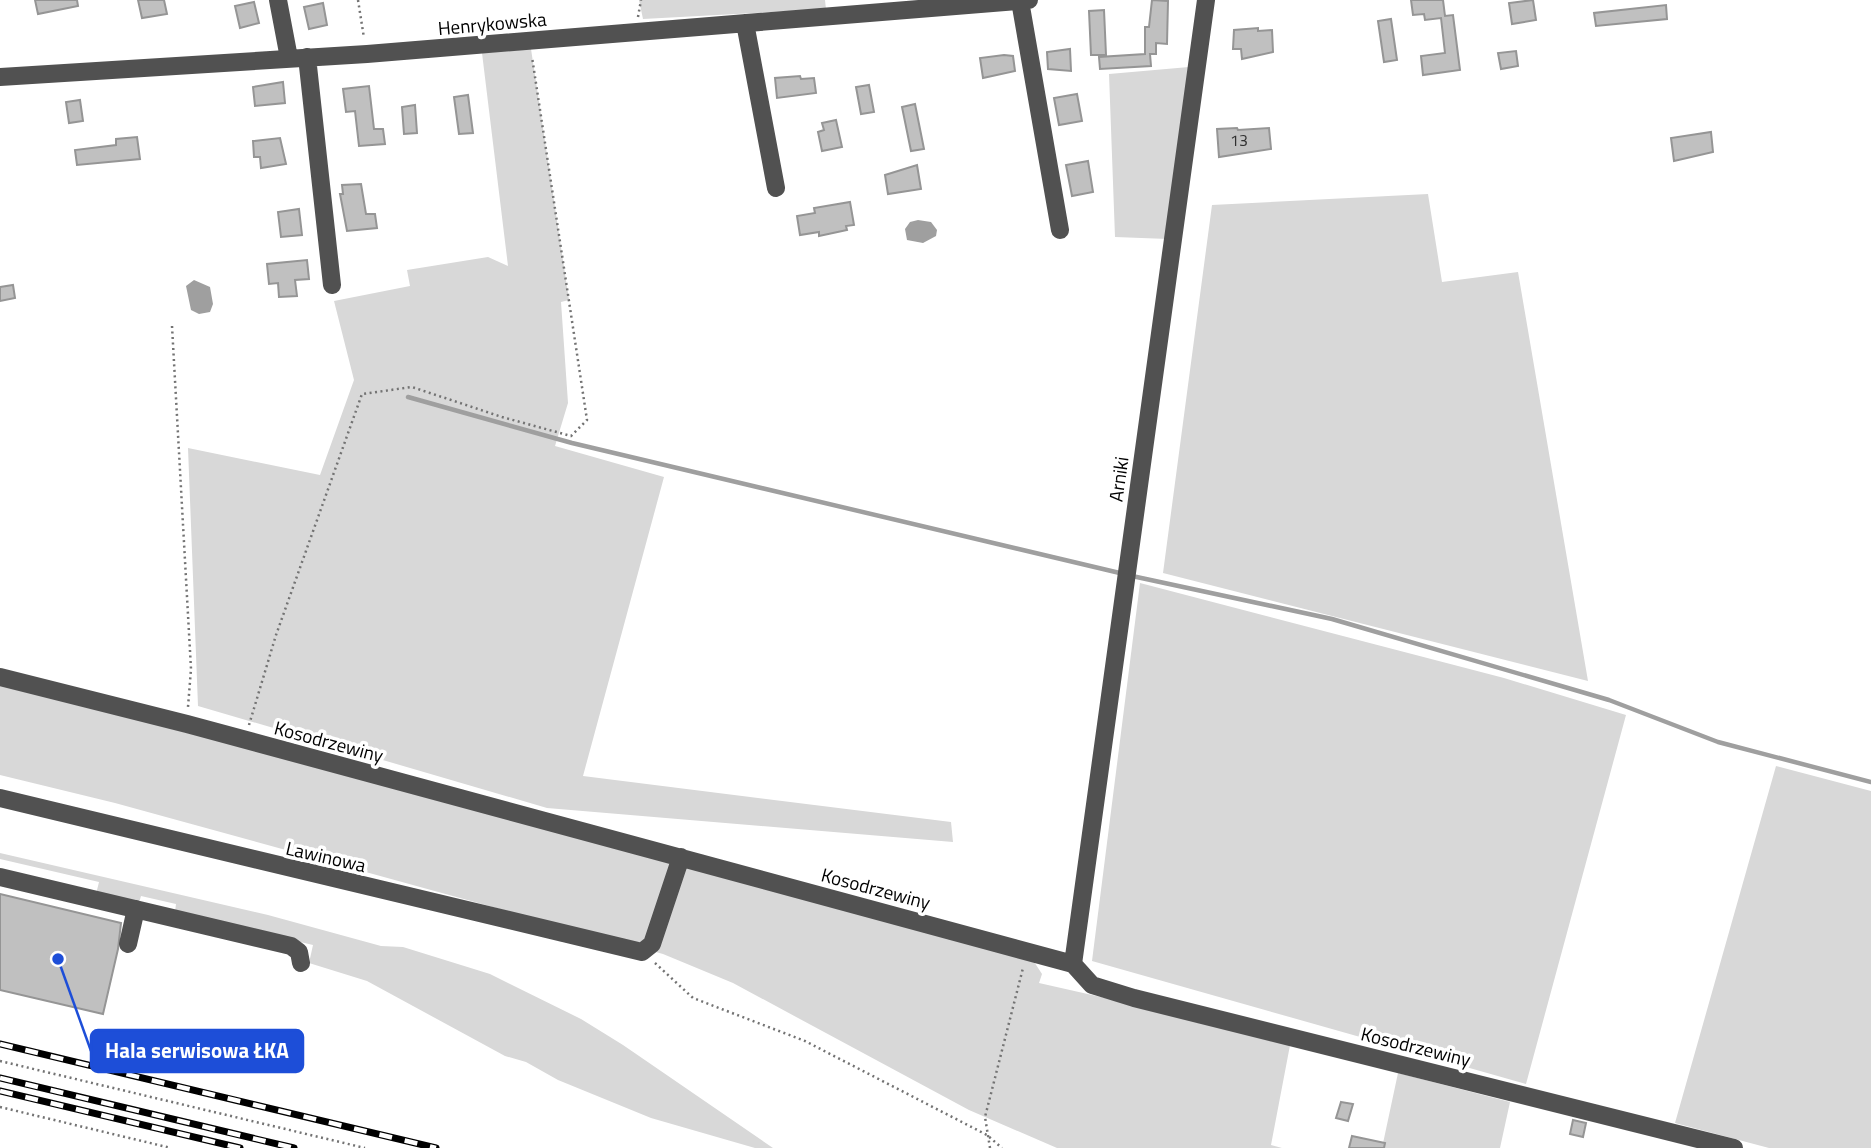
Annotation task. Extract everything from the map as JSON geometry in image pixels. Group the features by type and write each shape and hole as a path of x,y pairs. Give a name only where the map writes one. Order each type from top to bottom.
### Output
{"street":[{"path":"278,0 298,58 332,285"},
{"name":"Henrykowska","path":"0,77 367,54 1029,0"},
{"name":"Arniki","path":"1073,964 1206,0"},
{"path":"1020,1 1060,230"},
{"path":"745,23 776,188"},
{"name":"Kosodrzewiny","path":"0,677 187,724 1073,964 1092,985 1134,998 1734,1148"},
{"name":"Lawinowa","path":"0,798 642,952"},
{"path":"642,952 652,944 681,858"},
{"path":"0,877 291,946 299,952 301,963"},
{"path":"128,944 136,909"}],"path":[{"path":"358,0 367,54"},
{"path":"244,740 276,635 362,394 412,387 502,417 572,436 587,420 530,40"},
{"path":"172,326 191,668 187,724"},
{"path":"990,1148 985,1117 1027,951"},
{"path":"642,952 693,998 805,1041 988,1135 1002,1148"},
{"path":"0,1060 365,1148"},
{"path":"0,1107 171,1148"}],"shaded area":[{"path":"639,0 825,0 826,9 643,19"},
{"path":"531,49 569,300 561,302 568,403 555,446 664,477 583,776 951,822 953,842 547,808 198,706 188,448 320,475 354,380 334,301 410,286 407,270 488,257 508,266 482,53"},
{"path":"1189,67 1168,239 1115,237 1109,74"},
{"path":"1428,194 1442,282 1518,272 1588,681 1163,573 1212,205"},
{"path":"910,222 931,222 937,230 936,236 923,243 907,240 905,229"},
{"path":"194,280 210,287 213,304 210,312 199,314 191,310 186,286"},
{"path":"1140,583 1504,678 1626,715 1526,1084 1092,961"},
{"path":"0,677 1027,951 1042,974 1039,983 1291,1040 1271,1145 1282,1148 1057,1148 969,1110 733,983 663,954 115,803 0,775"},
{"path":"1776,766 1871,791 1871,1148 1769,1148 1675,1123"},
{"path":"0,853 268,915 381,946 403,947 490,974 581,1019 773,1148 755,1148 651,1118 558,1080 526,1062 505,1056 367,981 309,963 313,945 175,912 176,904 141,896 139,903 96,894 99,882 0,859"},
{"path":"1398,1073 1510,1102 1500,1148 1382,1148"}],"building":[{"path":"35,0 77,0 78,6 38,14"},
{"path":"138,0 164,0 167,14 142,18"},
{"path":"1152,0 1168,1 1167,44 1156,43 1156,54 1150,54 1151,66 1100,69 1099,57 1145,54 1145,27 1149,27"},
{"path":"1411,0 1443,0 1445,16 1453,15 1460,70 1423,75 1421,56 1445,53 1441,18 1425,20 1424,14 1413,15"},
{"path":"1533,0 1536,20 1512,24 1509,3"},
{"path":"254,2 259,23 240,28 235,6"},
{"path":"323,3 327,25 309,29 304,7"},
{"path":"1666,5 1667,19 1596,26 1594,13"},
{"path":"1104,10 1106,55 1091,55 1089,11"},
{"path":"1391,19 1397,60 1384,62 1378,21"},
{"path":"1258,28 1258,31 1272,30 1273,52 1242,59 1241,49 1233,49 1234,30"},
{"path":"1070,49 1071,71 1048,69 1047,52"},
{"path":"1516,51 1518,66 1501,69 1498,53"},
{"path":"1013,56 1015,71 983,78 980,58"},
{"path":"800,76 801,79 814,78 816,93 777,98 775,78"},
{"path":"283,82 285,103 255,106 253,87"},
{"path":"869,85 874,112 861,114 856,87"},
{"path":"369,86 374,129 383,129 385,144 359,146 355,111 346,112 343,89"},
{"path":"1077,94 1082,121 1059,125 1054,98"},
{"path":"468,95 473,133 459,134 454,97"},
{"path":"80,100 83,121 69,123 66,102"},
{"path":"915,104 924,149 911,151 902,107"},
{"path":"415,105 417,133 404,134 402,107"},
{"path":"836,120 842,147 822,151 818,132 824,130 822,123"},
{"path":"1269,128 1271,149 1219,157 1217,129"},
{"path":"1711,132 1713,152 1674,161 1671,138"},
{"path":"137,137 140,159 77,165 75,150 116,145 116,139"},
{"path":"280,138 286,164 261,168 260,157 254,157 253,141"},
{"path":"1088,161 1093,192 1072,196 1066,165"},
{"path":"917,165 921,189 888,194 885,175"},
{"path":"361,184 366,214 375,214 377,228 347,231 340,194 343,194 342,185"},
{"path":"850,202 854,225 846,226 847,230 819,236 819,232 800,235 797,216 815,213 814,208"},
{"path":"299,209 302,235 281,237 278,212"},
{"path":"307,260 309,279 295,280 297,296 279,297 278,283 269,284 267,264"},
{"path":"13,285 15,298 0,301 0,287"},
{"path":"0,894 121,923 118,949 103,1014 0,990"},
{"path":"1341,1102 1353,1104 1348,1121 1336,1118"},
{"path":"1573,1120 1586,1123 1583,1137 1570,1134"},
{"path":"1352,1136 1385,1143 1384,1148 1349,1148"}],"waterway":[{"path":"408,397 572,443 1124,574"},
{"path":"1132,576 1332,619 1609,700 1718,742 1871,782"}],"railway":[{"path":"0,1044 436,1148"},
{"path":"0,1078 294,1148"},
{"path":"0,1091 240,1148"}],"place":[{"name":"Hala serwisowa ŁKA","path":"58,959"}]}
